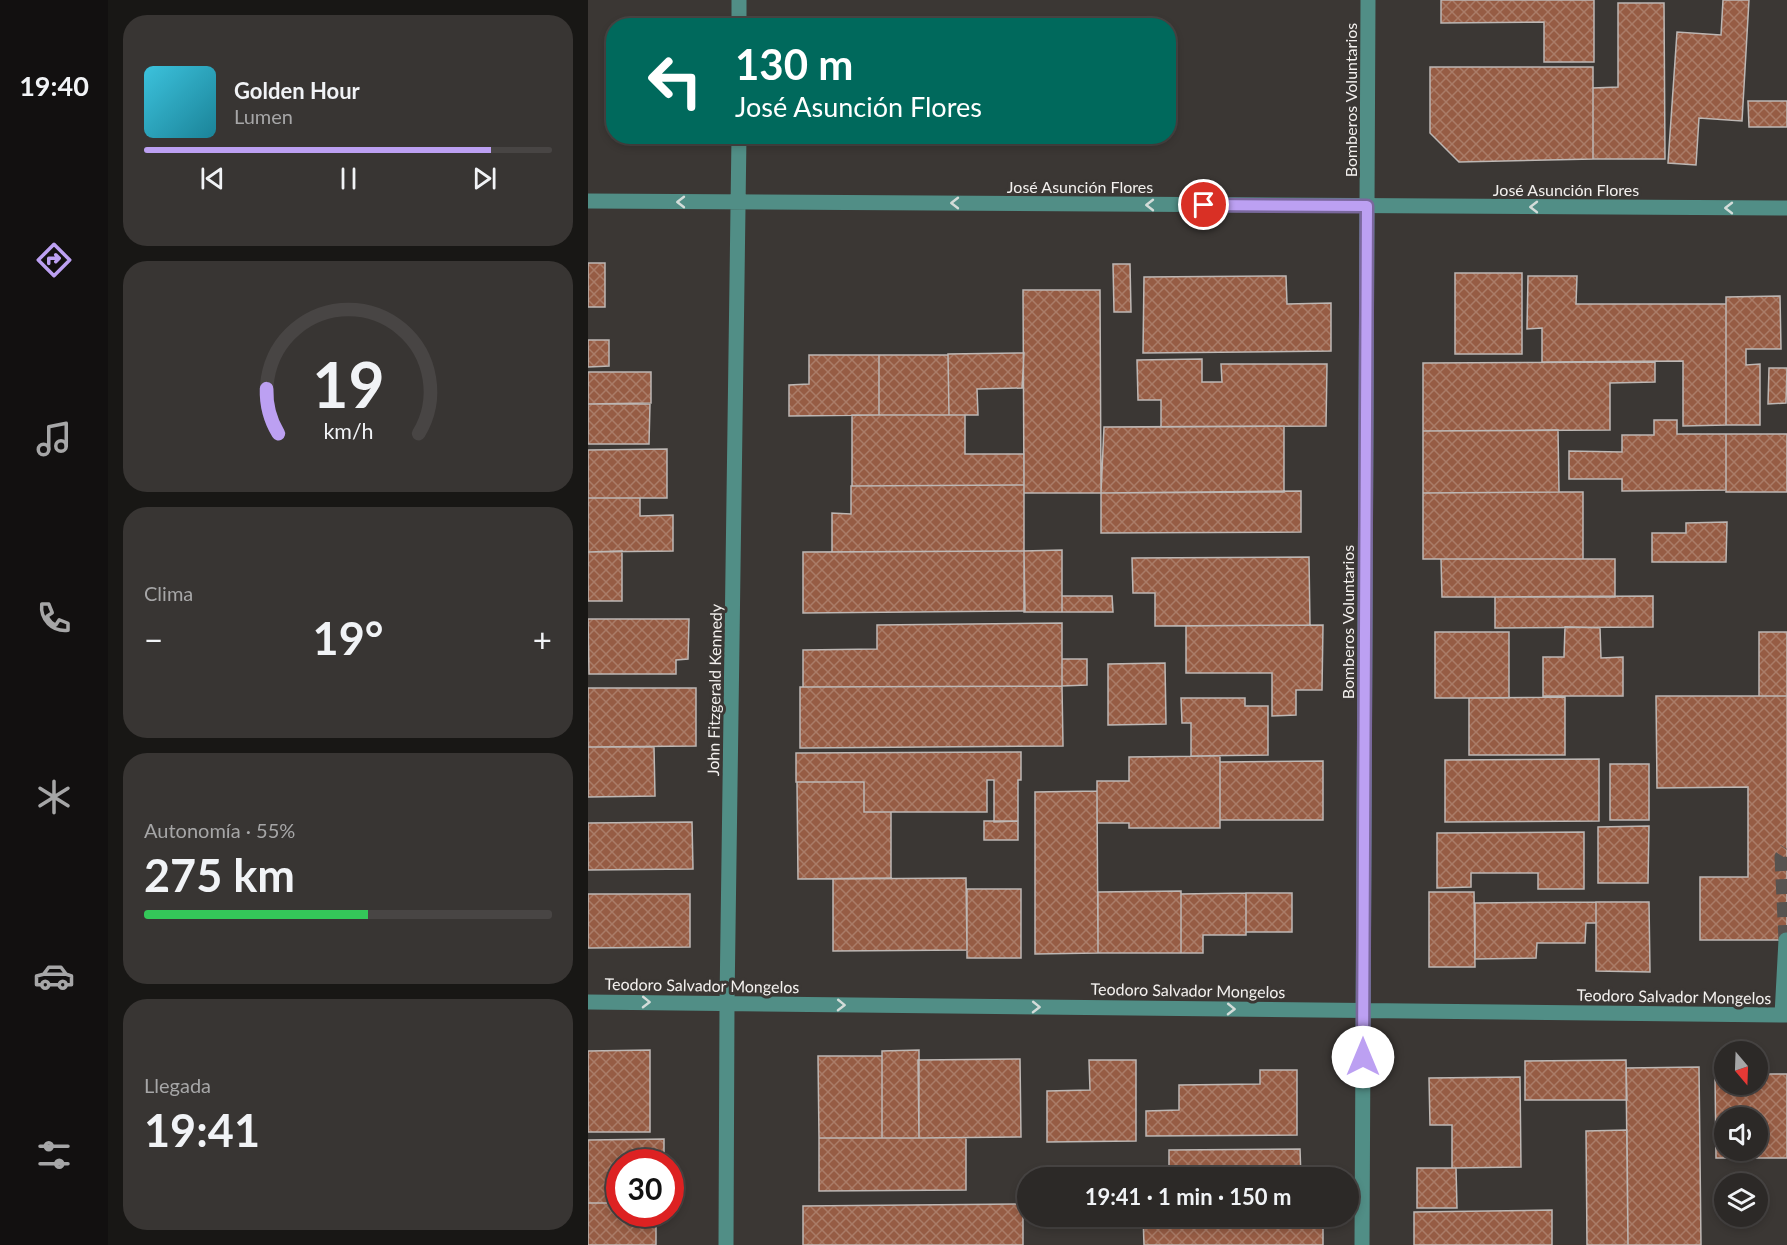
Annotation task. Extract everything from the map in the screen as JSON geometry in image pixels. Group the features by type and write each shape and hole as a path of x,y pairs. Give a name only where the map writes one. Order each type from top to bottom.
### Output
{"street":[{"path":"739,0 739,18"},
{"name":"Bomberos Voluntarios","path":"1362,1245 1368,0"},
{"name":"John Fitzgerald Kennedy","path":"726,1245 727,1003 739,144"},
{"name":"José Asunción Flores","path":"588,201 1787,208"},
{"path":"1784,1015 1786,940"},
{"name":"Teodoro Salvador Mongelos","path":"588,1002 1784,1015"}],"building":[{"path":"1441,0 1594,0 1594,62 1544,62 1544,22 1441,23"},
{"path":"1723,0 1749,0 1742,121 1699,118 1696,165 1668,163 1677,32 1721,35"},
{"path":"1618,3 1664,3 1665,159 1593,159 1593,88 1618,87"},
{"path":"1430,67 1593,67 1593,159 1459,162 1430,133"},
{"path":"1748,101 1787,101 1787,127 1749,127"},
{"path":"588,263 605,263 605,307 588,307"},
{"path":"1113,264 1130,264 1131,312 1114,312"},
{"path":"1455,273 1522,273 1522,354 1455,354"},
{"path":"1286,276 1287,304 1331,303 1331,351 1143,353 1144,277"},
{"path":"1528,276 1577,276 1576,304 1726,304 1726,425 1683,426 1683,361 1542,362 1542,328 1527,329"},
{"path":"1023,290 1100,290 1101,493 1024,493"},
{"path":"1780,296 1781,349 1746,349 1746,365 1760,364 1760,425 1726,425 1726,297"},
{"path":"588,340 609,340 609,366 588,367"},
{"path":"1024,353 1022,388 977,389 978,415 949,415 948,354"},
{"path":"809,355 879,355 879,415 789,416 789,385 809,384"},
{"path":"879,355 948,355 949,415 879,415"},
{"path":"1202,359 1202,382 1222,382 1221,364 1327,364 1326,426 1161,427 1161,400 1138,400 1137,360"},
{"path":"1655,362 1655,382 1610,383 1610,430 1423,431 1423,363"},
{"path":"1769,368 1787,368 1786,403 1768,404"},
{"path":"588,372 651,372 651,403 588,404"},
{"path":"588,404 650,404 649,444 588,444"},
{"path":"852,415 965,415 965,454 1024,454 1024,485 852,486"},
{"path":"1654,420 1677,420 1677,434 1726,434 1726,490 1622,491 1622,479 1569,479 1569,451 1622,452 1622,435 1654,435"},
{"path":"1284,426 1284,492 1101,493 1104,427"},
{"path":"1558,430 1559,492 1423,493 1423,431"},
{"path":"1726,434 1787,434 1787,492 1726,492"},
{"path":"667,449 667,498 588,498 588,450"},
{"path":"1024,485 1024,551 832,552 832,513 851,514 851,486"},
{"path":"1301,491 1301,532 1101,533 1101,493"},
{"path":"1583,492 1583,559 1423,559 1423,493"},
{"path":"588,498 640,498 640,516 673,515 673,551 588,552"},
{"path":"1727,522 1726,562 1652,562 1652,533 1686,533 1686,523"},
{"path":"1062,550 1062,612 1024,612 1024,551"},
{"path":"622,551 622,601 588,601 588,552"},
{"path":"1024,551 1025,611 803,613 803,552"},
{"path":"1309,557 1310,625 1155,626 1155,593 1133,593 1132,558"},
{"path":"1441,559 1615,559 1615,597 1442,597"},
{"path":"1062,596 1112,596 1113,612 1062,612"},
{"path":"1653,596 1653,627 1495,628 1495,597"},
{"path":"588,619 689,619 688,659 676,660 676,674 589,674"},
{"path":"1062,623 1062,686 803,687 803,650 877,649 877,625"},
{"path":"1323,625 1322,690 1296,690 1296,715 1272,716 1272,673 1186,673 1186,626"},
{"path":"1565,627 1600,628 1601,658 1623,657 1623,696 1543,696 1543,657 1564,657"},
{"path":"1435,632 1509,632 1509,698 1435,698"},
{"path":"1759,632 1787,632 1787,696 1759,696"},
{"path":"1062,659 1087,659 1087,685 1062,686"},
{"path":"1165,663 1166,724 1108,725 1108,664"},
{"path":"1062,686 1063,746 800,748 800,687"},
{"path":"588,688 696,688 696,746 588,747"},
{"path":"1656,696 1787,696 1787,940 1700,940 1700,877 1748,877 1748,787 1657,788"},
{"path":"1565,697 1565,755 1469,755 1469,698"},
{"path":"1181,698 1245,698 1245,706 1268,706 1268,755 1191,756 1191,723 1182,723"},
{"path":"588,747 654,747 655,796 588,797"},
{"path":"1021,752 1018,821 994,822 994,780 987,780 987,812 864,812 864,782 796,782 796,753"},
{"path":"1220,756 1220,828 1129,828 1129,823 1097,823 1097,781 1129,781 1129,757"},
{"path":"1599,759 1599,821 1445,822 1445,760"},
{"path":"1323,761 1323,820 1220,820 1220,762"},
{"path":"1610,764 1649,764 1649,820 1610,820"},
{"path":"797,782 864,782 864,812 891,812 891,878 798,879"},
{"path":"1097,791 1098,953 1035,954 1035,792"},
{"path":"984,821 1018,821 1018,840 984,840"},
{"path":"692,822 693,869 588,870 588,823"},
{"path":"1649,826 1648,883 1598,883 1598,827"},
{"path":"1584,832 1584,889 1538,889 1538,873 1471,873 1471,887 1437,888 1437,833"},
{"path":"966,878 967,950 833,951 833,879"},
{"path":"967,889 1021,889 1021,958 967,958"},
{"path":"1181,891 1181,953 1098,953 1098,892"},
{"path":"1429,892 1474,892 1475,967 1429,967"},
{"path":"1246,893 1292,893 1292,932 1246,932"},
{"path":"1246,893 1246,935 1203,935 1203,953 1181,953 1181,894"},
{"path":"588,894 690,894 690,947 588,948"},
{"path":"1596,902 1649,902 1650,972 1596,971"},
{"path":"1596,902 1596,923 1586,923 1585,943 1537,943 1536,958 1475,959 1475,903"},
{"path":"650,1050 650,1132 588,1132 588,1051"},
{"path":"919,1050 919,1138 882,1138 882,1051"},
{"path":"818,1056 882,1056 882,1138 819,1138"},
{"path":"1020,1059 1021,1137 919,1138 918,1060"},
{"path":"1089,1060 1136,1060 1136,1141 1047,1142 1047,1091 1090,1090"},
{"path":"1626,1060 1627,1100 1525,1100 1525,1061"},
{"path":"1699,1067 1701,1245 1628,1245 1626,1068"},
{"path":"1260,1070 1297,1070 1297,1135 1146,1136 1146,1111 1179,1110 1179,1085 1260,1084"},
{"path":"1768,1074 1787,1074 1787,1158 1768,1158 1768,1107 1715,1107 1715,1095 1768,1095"},
{"path":"1520,1077 1521,1167 1452,1168 1452,1125 1430,1125 1429,1078"},
{"path":"1627,1130 1628,1245 1587,1245 1586,1131"},
{"path":"819,1138 966,1138 966,1190 819,1191"},
{"path":"664,1139 664,1149 606,1149 606,1203 588,1203 588,1140"},
{"path":"1300,1149 1301,1167 1169,1167 1169,1150"},
{"path":"1417,1168 1456,1168 1457,1208 1417,1208"},
{"path":"588,1203 606,1203 606,1227 656,1227 656,1245 588,1245"},
{"path":"1017,1204 1017,1227 1023,1227 1023,1245 803,1245 803,1206"},
{"path":"1552,1210 1552,1245 1414,1245 1414,1212"},
{"path":"1143,1227 1323,1227 1323,1245 1144,1245"}],"tunnel":[{"path":"1786,940 1782,857 1787,849"}],"route":[{"path":"1204,205 1367,206 1363,1057"}]}
